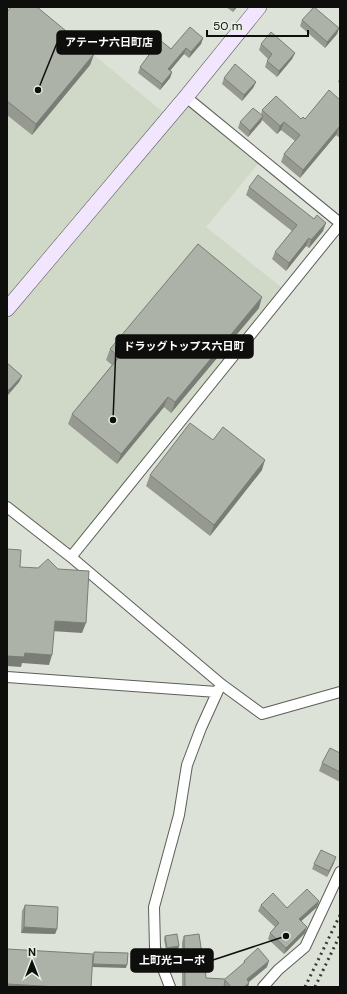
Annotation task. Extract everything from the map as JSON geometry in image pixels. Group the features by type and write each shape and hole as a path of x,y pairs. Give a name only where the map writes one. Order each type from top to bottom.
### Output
{"street":[{"path":"7,309 186,97 259,7"},
{"path":"71,557 340,224 186,97"},
{"path":"7,508 71,557 219,688 262,714 340,692"},
{"path":"7,677 219,688"},
{"path":"170,987 155,948 154,907 179,814 187,765 201,728 219,688"},
{"path":"263,987 278,970 305,947 340,872"}],"shaded area":[{"path":"7,7 36,7 169,117 186,97 262,159 206,227 286,291 71,557 7,507"}],"building":[{"path":"11,7 37,7 94,54 36,124 7,101 7,12"},
{"path":"314,7 339,28 327,42 302,20"},
{"path":"190,27 203,38 191,52 186,48 168,69 172,72 162,84 140,67 160,40 171,49"},
{"path":"271,32 295,53 279,71 267,61 272,54 261,44"},
{"path":"235,64 256,82 244,95 224,78"},
{"path":"329,90 340,100 340,128 339,127 303,170 284,154 300,135 284,122 280,126 262,110 276,96 301,119 303,117 305,119"},
{"path":"253,108 263,116 250,131 240,122"},
{"path":"258,175 314,219 317,215 326,223 311,240 309,238 289,263 275,252 297,225 249,187"},
{"path":"198,244 262,297 175,402 168,397 121,454 72,414 119,357 110,349"},
{"path":"7,363 22,376 9,390 7,389"},
{"path":"190,423 213,440 223,427 265,460 214,525 150,475"},
{"path":"7,549 21,550 20,567 38,568 48,559 58,569 89,571 86,623 55,621 52,655 25,653 24,657 7,656"},
{"path":"330,748 340,753 340,772 322,763"},
{"path":"321,850 336,857 329,871 314,864"},
{"path":"307,889 319,901 299,919 307,927 286,948 270,933 279,923 261,905 273,893 287,908"},
{"path":"25,905 58,907 57,929 24,927"},
{"path":"177,934 179,946 167,948 165,936"},
{"path":"199,934 203,961 205,961 206,978 225,979 245,962 244,961 258,948 269,961 247,979 249,983 244,987 231,987 225,980 224,987 185,987 184,936"},
{"path":"7,949 93,954 91,987 7,984"},
{"path":"94,952 128,953 127,965 93,964"}],"railway":[{"path":"305,987 340,915"},
{"path":"315,987 340,935"}],"place":[{"name":"アテーナ六日町店","path":"38,90"},
{"name":"ドラッグトップス六日町","path":"113,420"},
{"name":"上町光コーポ","path":"286,936"}]}
